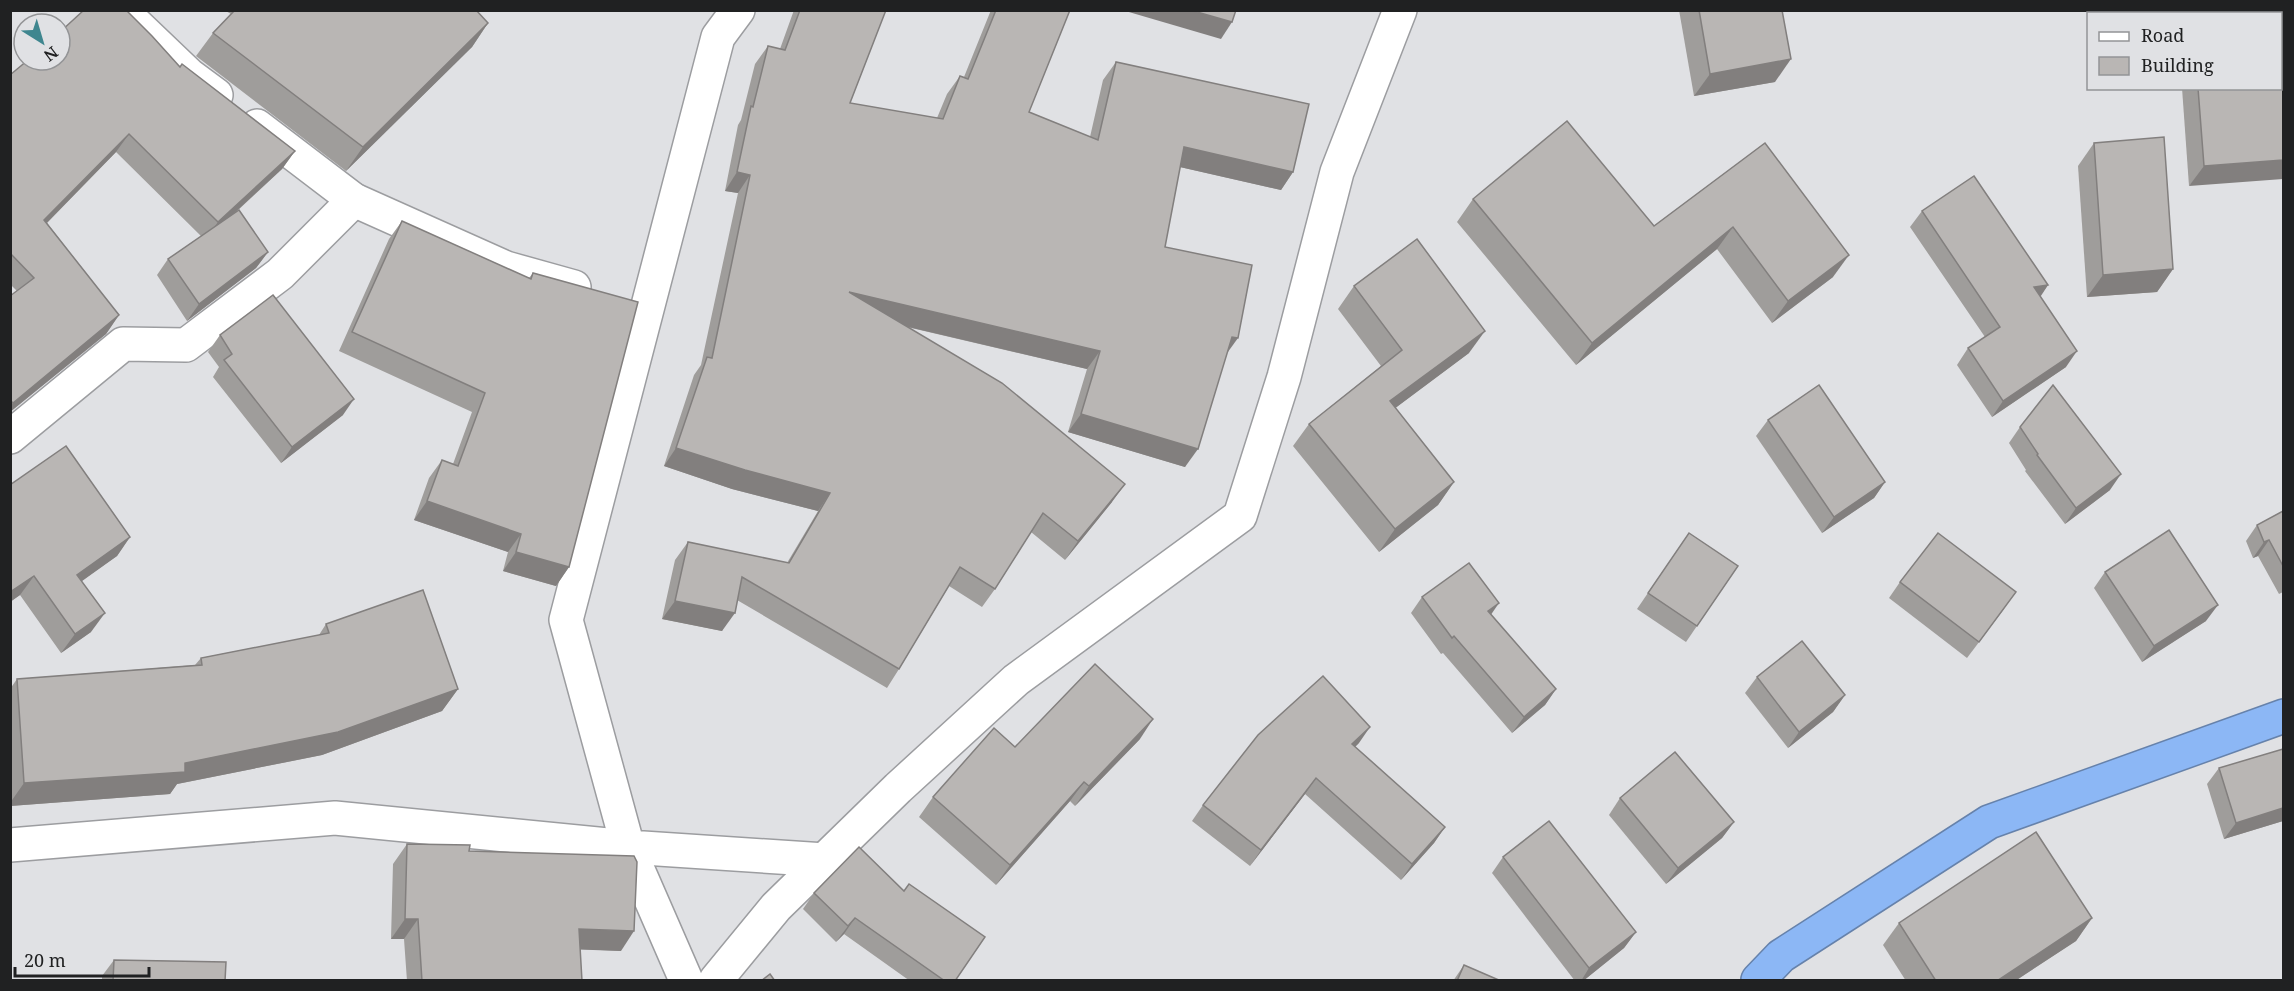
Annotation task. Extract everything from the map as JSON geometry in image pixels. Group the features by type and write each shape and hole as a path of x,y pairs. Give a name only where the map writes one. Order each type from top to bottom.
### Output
{"highway":[{"path":"1758,981 1781,956 1989,822 2283,716"}],"street":[{"path":"121,10 189,75 354,200 506,268 648,308"},
{"path":"686,981 628,847 566,620 648,308 713,24 738,10"},
{"path":"716,981 776,907 898,788 1016,680 1240,516 1284,377 1337,172 1400,10"},
{"path":"10,437 123,344 186,345 280,274 354,200"},
{"path":"10,845 335,818 628,847 825,860"}],"building":[{"path":"84,10 126,10 180,67 182,64 295,151 218,222 129,134 44,220 119,315 13,403 10,400 10,296 34,278 10,253 10,75 14,72 72,72 72,21"},
{"path":"235,10 476,10 488,23 363,147 213,33"},
{"path":"800,10 886,10 850,103 943,119 960,76 968,79 996,10 1070,10 1029,112 1098,140 1116,62 1309,104 1293,172 1184,147 1165,247 1252,265 1238,338 1232,337 1198,449 1081,414 1100,351 849,292 1002,383 1125,484 1078,541 1043,513 995,589 960,567 899,669 742,577 735,613 675,601 688,542 789,563 830,493 676,448 707,357 712,358 750,175 737,172 751,106 753,107 768,46 785,50"},
{"path":"1190,10 1236,10 1232,22"},
{"path":"1699,10 1782,10 1791,59 1710,74"},
{"path":"2135,10 2260,10 2260,12 2135,12"},
{"path":"2283,69 2283,160 2204,166 2198,90 2282,90"},
{"path":"1567,121 1654,226 1765,143 1849,255 1788,301 1733,227 1592,343 1473,199"},
{"path":"2164,137 2173,269 2103,275 2094,143"},
{"path":"1974,176 2048,285 2034,287 2077,351 2003,401 1968,348 2000,327 1922,211"},
{"path":"239,210 268,252 199,304 168,259"},
{"path":"402,221 531,279 533,273 638,302 569,567 516,552 521,534 427,501 442,460 458,466 485,393 352,332"},
{"path":"1417,239 1485,331 1390,401 1454,482 1395,529 1309,424 1402,350 1354,286"},
{"path":"273,295 354,399 292,447 224,360 232,354 220,335"},
{"path":"1819,385 1885,482 1834,517 1768,420"},
{"path":"2053,385 2121,474 2076,508 2037,455 2020,427"},
{"path":"66,446 130,537 77,575 105,613 75,634 34,576 10,592 10,485"},
{"path":"2283,511 2283,566 2269,540 2264,542 2257,525"},
{"path":"2169,530 2218,605 2154,646 2105,572"},
{"path":"1689,533 1738,566 1697,626 1648,593"},
{"path":"1938,533 2016,592 1979,642 1900,582"},
{"path":"1469,563 1499,603 1488,611 1556,689 1524,717 1454,636 1452,638 1422,597"},
{"path":"423,590 458,689 338,732 185,763 185,772 24,783 17,679 202,665 201,658 329,633 326,624"},
{"path":"1802,641 1845,695 1799,732 1757,677"},
{"path":"1095,664 1153,719 1089,786 1084,782 1010,865 933,797 994,728 1015,747"},
{"path":"1323,676 1370,727 1352,744 1445,827 1412,864 1316,778 1261,850 1203,805 1258,735"},
{"path":"2283,749 2283,808 2236,823 2219,768"},
{"path":"1675,752 1734,822 1678,868 1620,798"},
{"path":"1549,821 1636,932 1589,968 1503,857"},
{"path":"2036,832 2092,918 1997,981 1936,981 1899,923"},
{"path":"407,844 470,845 469,851 634,856 637,862 634,931 579,929 582,981 422,981 418,919 405,919"},
{"path":"859,847 904,891 909,884 985,937 955,981 945,981 855,918 848,926 814,893"},
{"path":"114,960 226,962 225,981 113,981"},
{"path":"1464,965 1501,981 1457,981"},
{"path":"770,974 775,981 761,981"}]}
